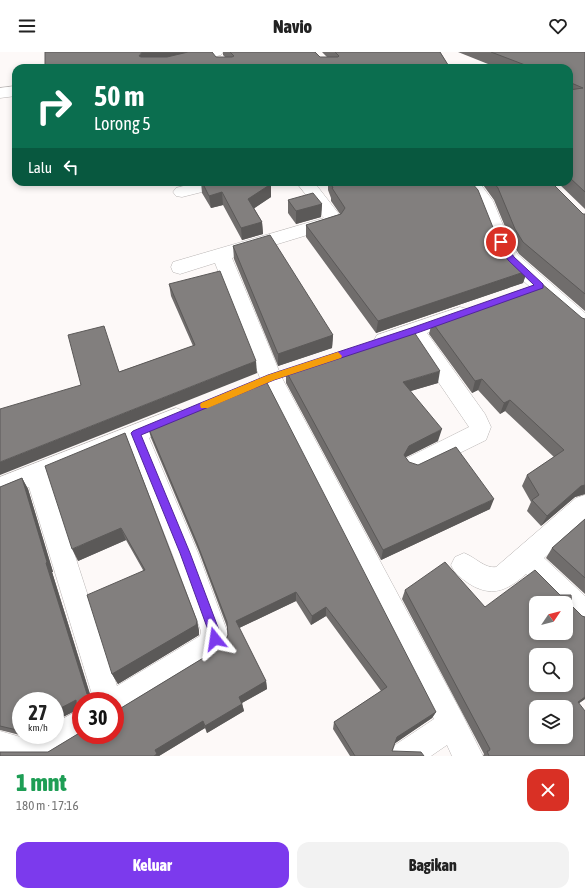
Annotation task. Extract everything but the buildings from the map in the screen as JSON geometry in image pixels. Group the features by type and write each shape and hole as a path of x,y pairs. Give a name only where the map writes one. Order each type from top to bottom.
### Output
{"street":[{"path":"172,64 216,56"},
{"path":"0,93 12,92"},
{"path":"182,192 205,186"},
{"path":"180,267 334,222 332,215 314,186"},
{"path":"473,186 484,201 501,242 511,258 540,286 585,324"},
{"path":"221,255 468,756"},
{"path":"518,294 540,286"},
{"path":"363,347 481,307"},
{"path":"414,330 477,420 480,427 478,433 415,465"},
{"path":"250,386 281,374"},
{"path":"0,488 193,410"},
{"path":"124,698 214,643 215,639 214,630 185,553 136,433"},
{"path":"36,473 105,692"},
{"path":"464,565 481,577 492,581 504,577 585,506"},
{"path":"526,557 585,614"},
{"path":"406,756 452,724"},
{"path":"0,746 13,748 24,753 37,750 72,729"}],"slow traffic":[{"path":"204,405 271,378 338,356"}],"route":[{"path":"215,639 214,630 185,553 136,433 271,378 540,286 511,258 501,242"}]}
